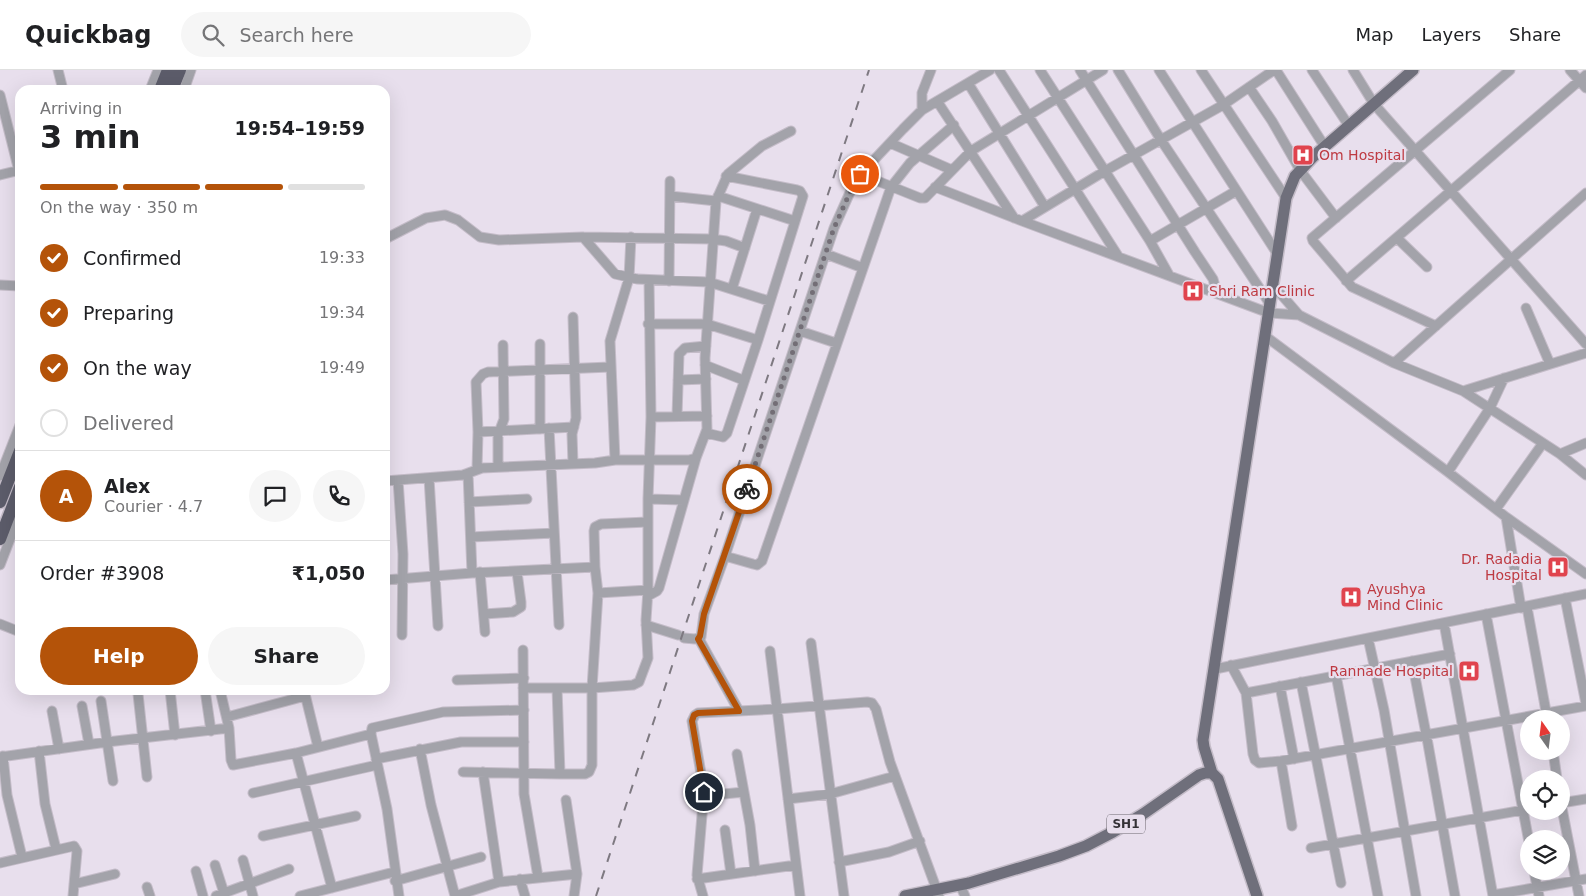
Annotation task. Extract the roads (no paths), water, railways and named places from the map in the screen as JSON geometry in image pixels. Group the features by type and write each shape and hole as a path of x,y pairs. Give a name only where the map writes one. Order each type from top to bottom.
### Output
{"highway":[{"path":"162,85 168,70"},
{"path":"174,85 180,70"},
{"path":"0,502 15,464"},
{"path":"0,538 15,500"}],"main road":[{"path":"1256,896 1228,806 1218,780 1212,773 1203,740 1286,198 1295,176 1300,170 1413,70"},
{"name":"SH1","path":"905,896 938,893 1086,846 1143,814 1199,775 1212,773"}],"street":[{"path":"58,70 61,85"},
{"path":"152,85 158,70"},
{"path":"186,85 191,70"},
{"path":"922,110 921,97 932,70"},
{"path":"739,711 700,634 704,614 834,228 856,179 922,110 990,70"},
{"path":"999,70 1118,257"},
{"path":"1040,70 1150,241 1169,275"},
{"path":"1080,70 1213,279 1217,293"},
{"path":"860,174 920,198 928,195 971,151 1103,70"},
{"path":"1118,70 1269,308"},
{"path":"1159,70 1278,255"},
{"path":"1201,70 1286,198"},
{"path":"1018,220 1046,207 1134,154 1223,105 1275,70 1325,147"},
{"path":"1312,70 1349,126"},
{"path":"1353,70 1374,104 1586,344"},
{"path":"1436,326 1352,287 1313,241 1314,236 1510,70"},
{"path":"1346,281 1584,81 1570,70"},
{"path":"968,83 1046,207"},
{"path":"1249,87 1272,121 1300,170 1336,218"},
{"path":"0,95 15,153"},
{"path":"937,101 1018,220"},
{"path":"725,556 757,565 762,561 891,187 906,167 954,125"},
{"path":"598,593 648,593 657,591 696,458 706,433 705,365 712,239 717,198 726,176 756,150 791,131"},
{"path":"890,143 952,170"},
{"path":"0,175 15,173"},
{"path":"706,433 723,437 727,433 802,200 800,191 726,176"},
{"path":"669,281 670,181"},
{"path":"935,187 1018,220 1217,293 1299,315 1394,363 1464,391 1560,454 1586,475"},
{"path":"1150,241 1236,191"},
{"path":"1394,363 1586,193"},
{"path":"670,196 717,198 795,221"},
{"path":"732,289 757,209"},
{"path":"390,237 431,217 445,215 460,222 480,236 499,240 583,237 712,239 726,241 745,248"},
{"path":"583,237 612,272 629,278 709,282 769,301"},
{"path":"615,460 610,367 611,336 629,278 631,237"},
{"path":"1397,238 1427,267"},
{"path":"826,254 862,268"},
{"path":"457,680 524,683 557,688 633,685 638,682 648,662 648,499 651,417 648,324 649,280"},
{"path":"0,284 15,286"},
{"path":"1273,284 1299,315"},
{"path":"1526,308 1550,364"},
{"path":"573,317 576,418 572,438 573,464"},
{"path":"648,324 707,324 758,340"},
{"path":"800,331 836,343"},
{"path":"1265,336 1506,517 1586,574"},
{"path":"540,344 540,371 545,428 551,465 559,625"},
{"path":"498,467 499,431 504,419 502,345"},
{"path":"677,416 679,354 681,350 690,347 706,346"},
{"path":"1464,391 1586,353"},
{"path":"705,365 743,380"},
{"path":"477,469 476,382 483,374 488,372 575,370 610,367"},
{"path":"1448,472 1490,408 1504,378"},
{"path":"678,380 706,379"},
{"path":"651,417 707,416"},
{"path":"478,432 574,427"},
{"path":"0,476 15,438"},
{"path":"1496,509 1543,443"},
{"path":"1560,454 1586,443"},
{"path":"390,481 429,478 498,467 615,460 689,460 696,458"},
{"path":"468,473 471,537 484,614 485,632"},
{"path":"429,478 438,626"},
{"path":"398,480 403,554 402,635"},
{"path":"469,502 527,499"},
{"path":"648,499 684,500"},
{"path":"1506,517 1546,710"},
{"path":"463,772 586,774 592,769 592,688 598,593 594,531 598,525 648,522"},
{"path":"0,566 15,526"},
{"path":"471,537 554,533"},
{"path":"390,579 595,567"},
{"path":"484,614 518,610 521,602 517,572"},
{"path":"1215,669 1586,594"},
{"path":"1565,598 1586,705 1568,710"},
{"path":"1486,614 1505,721 1520,785"},
{"path":"1444,622 1493,895 1538,891 1586,878"},
{"path":"0,624 15,630"},
{"path":"647,633 681,637 700,634"},
{"path":"1368,638 1390,741 1416,896"},
{"path":"811,642 844,896"},
{"path":"523,650 524,774 527,813 538,877"},
{"path":"770,651 800,896"},
{"path":"1246,693 1450,654"},
{"path":"1412,661 1427,734 1455,896"},
{"path":"1231,665 1246,693 1254,760 1259,763 1266,764 1427,734 1520,719"},
{"path":"1336,675 1378,896"},
{"path":"1301,682 1341,883"},
{"path":"1280,686 1294,759"},
{"path":"557,688 560,774"},
{"path":"138,695 147,777"},
{"path":"171,695 175,735"},
{"path":"206,695 211,730"},
{"path":"221,695 229,728 233,765 296,753 370,734"},
{"path":"226,716 298,695"},
{"path":"305,695 318,747"},
{"path":"101,700 112,781"},
{"path":"704,896 697,879 704,796 692,721 693,717 698,713 777,710 867,702 875,705 890,762 938,893"},
{"path":"82,706 88,744"},
{"path":"399,896 387,809 370,734 372,728 443,712 524,710"},
{"path":"52,711 59,749"},
{"path":"22,857 7,795 1,756 229,728"},
{"path":"252,792 304,781 420,749 462,742 524,742"},
{"path":"420,749 431,806 455,896 499,882 577,874"},
{"path":"39,752 45,804 56,850"},
{"path":"296,753 332,888"},
{"path":"737,754 755,871"},
{"path":"1281,761 1292,826"},
{"path":"483,772 499,882"},
{"path":"788,800 830,794 896,776"},
{"path":"704,796 744,792"},
{"path":"1570,802 1586,799"},
{"path":"566,800 577,874 574,896"},
{"path":"1311,848 1520,811"},
{"path":"264,836 356,816"},
{"path":"1564,820 1579,896"},
{"path":"725,830 731,874"},
{"path":"839,862 889,852 920,841"},
{"path":"0,863 71,846 76,848 74,896"},
{"path":"300,896 482,857"},
{"path":"243,860 253,896"},
{"path":"215,865 220,894 289,869"},
{"path":"697,879 796,865"},
{"path":"196,871 204,896"},
{"path":"74,884 115,874"},
{"path":"520,879 524,896"},
{"path":"960,885 966,896"},
{"path":"147,887 150,896"}],"railway":[{"path":"596,896 869,70"}],"place":[{"name":"Om Hospital","path":"1303,155"},
{"name":"Shri Ram Clinic","path":"1193,291"},
{"name":"Dr. Radadia Hospital","path":"1558,567"},
{"name":"Ayushya Mind Clinic","path":"1351,597"},
{"name":"Rannade Hospital","path":"1469,671"}]}
